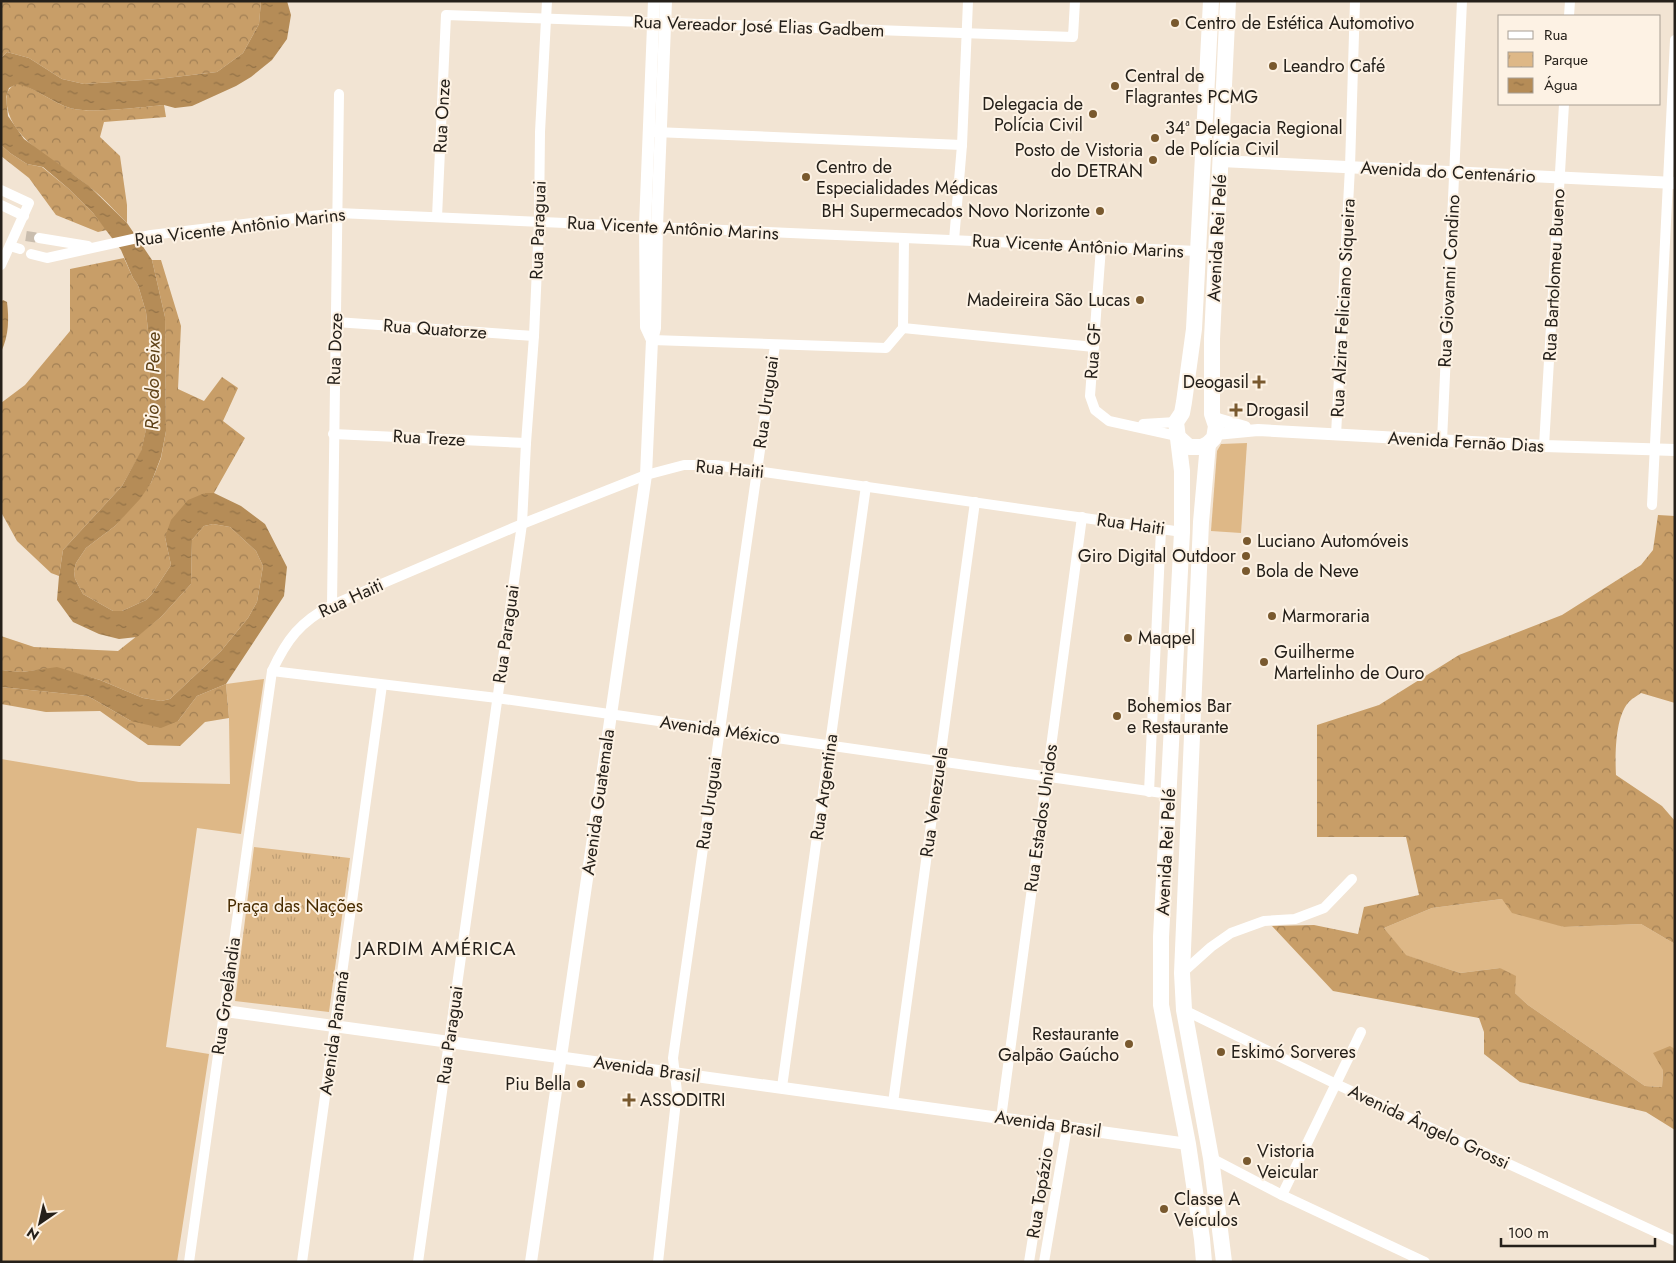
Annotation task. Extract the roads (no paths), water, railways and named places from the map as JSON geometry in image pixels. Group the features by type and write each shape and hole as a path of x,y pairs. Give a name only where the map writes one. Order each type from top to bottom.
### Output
{"main road":[{"name":"Avenida Rei Pelé","path":"1204,1262 1188,1144 1161,1005 1161,937 1182,532 1182,471 1178,427 1189,372 1194,329 1211,1"},
{"name":"Avenida Rei Pelé","path":"1224,1262 1211,1158 1184,1010 1182,972 1200,522 1212,428 1212,338 1228,1"},
{"path":"1194,407 1206,410 1212,428 1202,447 1189,447 1178,427 1194,407"}],"street":[{"name":"Rua Paraguai","path":"418,1262 522,524 534,336 546,1"},
{"path":"654,1 659,22"},
{"path":"659,22 666,1"},
{"path":"954,240 962,145 968,1"},
{"name":"Rua Vereador José Elias Gadbem","path":"446,15 546,17 1073,37 1075,1"},
{"name":"Rua Alzira Feliciano Siqueira","path":"1336,435 1350,167 1355,1"},
{"name":"Rua Giovanni Condino","path":"1442,441 1462,1"},
{"path":"1569,15 1570,1"},
{"name":"Rua Onze","path":"437,218 446,15"},
{"name":"Avenida Guatemala","path":"531,1262 646,475 652,340 646,327 659,22"},
{"path":"1652,505 1671,183 1675,40"},
{"name":"Rua Doze","path":"332,605 339,94"},
{"name":"Rua Bartolomeu Bueno","path":"1544,446 1564,105"},
{"path":"655,132 962,145"},
{"name":"Avenida do Centenário","path":"1221,161 1671,183"},
{"path":"1,190 29,203 24,216 21,235 15,248 1,265"},
{"path":"1,205 24,216"},
{"name":"Rua Vicente Antônio Marins","path":"32,254 47,258 151,235 338,213 1197,251"},
{"name":"Rua Vicente Antônio Marins","path":"38,238 95,246"},
{"path":"652,340 775,346 886,348 903,328 904,239"},
{"name":"Rua GF","path":"1101,247 1090,396 1095,410 1109,421 1134,425 1178,427"},
{"name":"Rua Quatorze","path":"336,322 534,336"},
{"path":"903,328 1094,347"},
{"name":"Rua Uruguai","path":"658,1262 677,1092 673,1058 775,346"},
{"name":"Avenida Fernão Dias","path":"1212,428 1544,446 1675,450"},
{"name":"Rua Treze","path":"333,434 526,443"},
{"name":"Rua Haiti","path":"272,671 291,636 314,614 332,605 522,524 646,475 684,465 715,465 1182,532"},
{"name":"Rua Argentina","path":"782,1087 866,486"},
{"name":"Rua Venezuela","path":"893,1103 975,502"},
{"name":"Rua Estados Unidos","path":"1001,1118 1082,517"},
{"path":"1149,792 1161,529"},
{"name":"Avenida México","path":"272,671 498,698 1169,794"},
{"name":"Rua Groelândia","path":"189,1262 272,671"},
{"name":"Avenida Panamá","path":"302,1262 382,685"},
{"path":"1182,972 1211,947 1231,934 1264,921 1295,919 1324,908 1352,879"},
{"name":"Avenida Ângelo Grossi","path":"1184,1010 1336,1084 1675,1241"},
{"name":"Avenida Brasil","path":"225,1011 1188,1144"},
{"path":"1282,1194 1361,1032"},
{"name":"Rua Topázio","path":"1030,1252 1051,1125"},
{"name":"Rua Topázio","path":"1046,1254 1067,1127"},
{"path":"1211,1158 1425,1262"},
{"path":"1030,1252 1046,1254"}],"water":[{"name":"Rio do Peixe","path":"261,1 287,1 291,15 287,39 272,60 251,77 192,106 175,108 164,105 115,110 78,110 17,84 9,88 6,97 8,116 24,139 89,186 127,223 152,260 165,317 166,431 161,457 151,483 140,499 115,526 86,548 76,563 75,579 83,594 113,611 122,611 146,600 171,565 165,537 171,520 188,500 205,493 214,493 241,506 265,524 287,567 284,596 226,684 197,696 178,721 161,728 131,721 88,696 1,687 1,670 22,672 57,667 100,680 143,698 161,701 170,699 221,651 248,618 257,602 263,566 256,551 230,527 213,524 204,526 192,540 191,584 161,617 137,637 119,639 99,634 73,622 57,600 63,550 122,486 141,451 150,412 150,349 146,312 138,285 121,250 93,213 69,189 43,167 27,164 1,145 1,58 7,52 29,58 62,79 84,84 158,79 217,72 243,53 259,24"},
{"path":"3,300 7,302 8,321 6,339 1,352 1,302"}],"tunnel":[{"path":"26,236 39,238"}],"place":[{"name":"Centro de Estética Automotivo","path":"1175,23"},
{"name":"Leandro Café","path":"1273,66"},
{"name":"Central de Flagrantes PCMG","path":"1115,86"},
{"name":"Delegacia de Polícia Civil","path":"1093,114"},
{"name":"34ª Delegacia Regional de Polícia Civil","path":"1155,138"},
{"name":"Posto de Vistoria do DETRAN","path":"1153,160"},
{"name":"Centro de Especialidades Médicas","path":"806,177"},
{"name":"BH Supermecados Novo Norizonte","path":"1100,211"},
{"name":"Madeireira São Lucas","path":"1140,300"},
{"name":"Deogasil","path":"1259,382"},
{"name":"Drogasil","path":"1236,410"},
{"name":"Luciano Automóveis","path":"1247,541"},
{"name":"Giro Digital Outdoor","path":"1246,556"},
{"name":"Bola de Neve","path":"1246,571"},
{"name":"Marmoraria","path":"1272,616"},
{"name":"Maqpel","path":"1128,638"},
{"name":"Guilherme Martelinho de Ouro","path":"1264,662"},
{"name":"Bohemios Bar e Restaurante","path":"1117,716"},
{"name":"Restaurante Galpão Gaúcho","path":"1129,1044"},
{"name":"Eskimó Sorveres","path":"1221,1052"},
{"name":"Piu Bella","path":"581,1084"},
{"name":"ASSODITRI","path":"629,1100"},
{"name":"Vistoria Veicular","path":"1247,1161"},
{"name":"Classe A Veículos","path":"1164,1209"}],"district":[{"name":"JARDIM AMÉRICA","path":"437,948"}],"park label":[{"name":"Praça das Nações","path":"295,906"}]}
